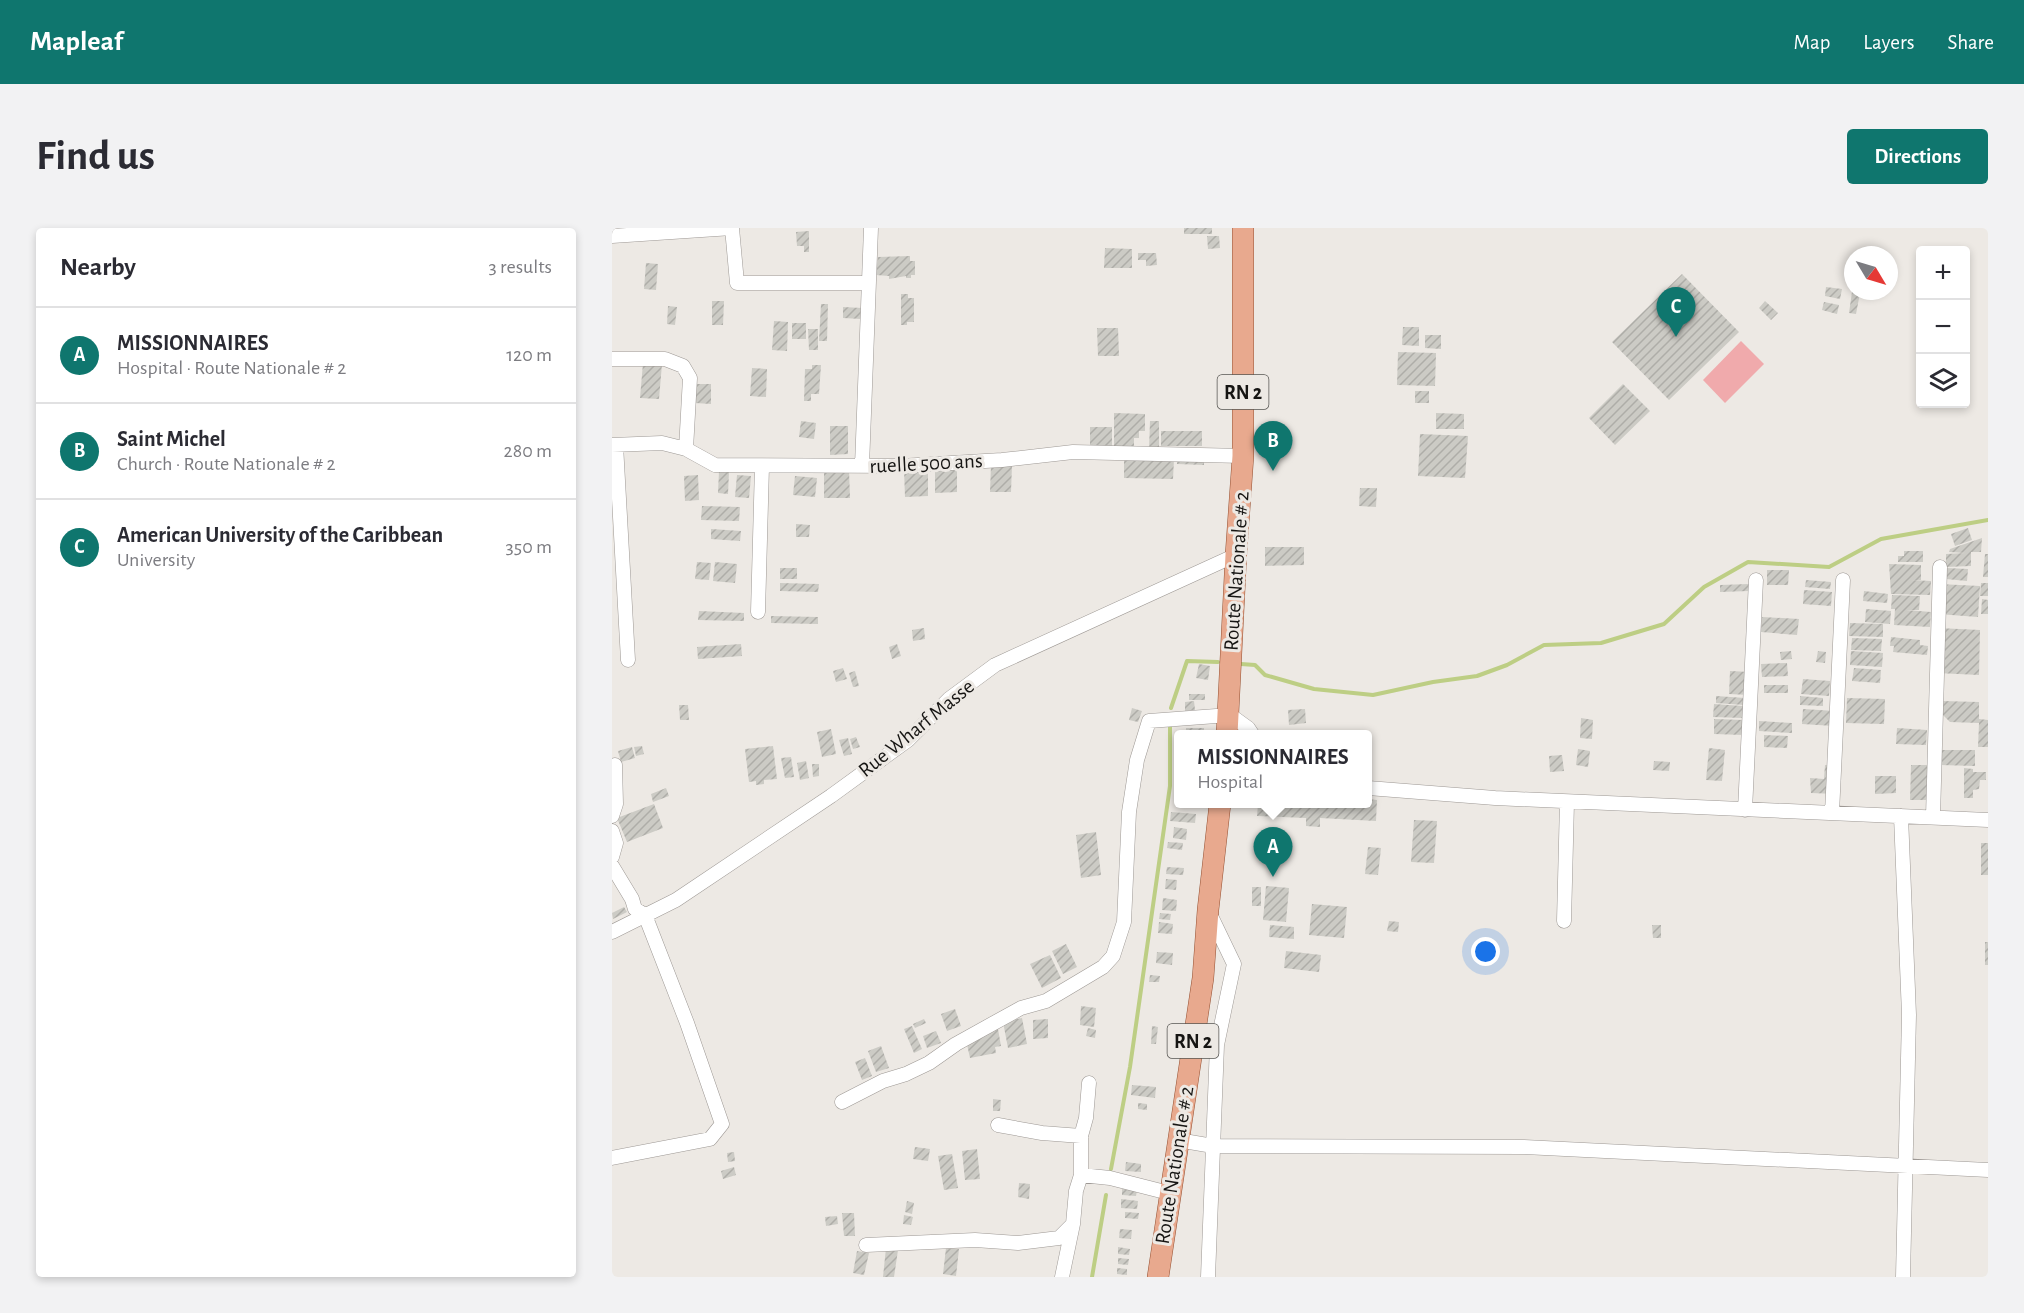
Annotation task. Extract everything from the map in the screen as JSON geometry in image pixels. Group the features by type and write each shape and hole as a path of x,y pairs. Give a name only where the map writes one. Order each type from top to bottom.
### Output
{"main road":[{"name":"Route Nationale # 2","path":"1228,725 1236,555 1244,456 1243,228"},
{"name":"Route Nationale # 2","path":"1158,1277 1203,978 1220,808"}],"street":[{"path":"612,236 732,228 737,283 869,283"},
{"path":"862,466 871,228"},
{"path":"612,359 665,359 683,366 690,378 686,449"},
{"name":"ruelle 500 ans","path":"614,445 662,443 686,449 715,465 762,466 901,466 1002,460 1073,452 1244,456"},
{"path":"614,445 628,660"},
{"path":"758,612 762,466"},
{"name":"Rue Wharf Masse","path":"612,932 676,900 831,796 908,740 949,699 995,665 1236,555"},
{"path":"1933,817 1940,567"},
{"path":"1745,810 1756,580"},
{"path":"1832,813 1843,580"},
{"path":"842,1102 883,1081 906,1074 929,1063 993,1022 1021,1008 1046,1001 1085,979 1108,962 1116,950 1124,922 1129,812 1137,760 1149,721 1228,725 1249,730"},
{"path":"612,816 616,804 615,765"},
{"path":"1372,788 1567,802 1988,820"},
{"path":"1564,921 1567,802"},
{"path":"1901,816 1909,1015 1903,1277"},
{"path":"612,831 616,843 612,856"},
{"path":"612,866 632,899 635,909 645,915 687,1023 722,1124 710,1139 612,1158"},
{"path":"1208,910 1234,963 1216,1045 1208,1277"},
{"path":"1062,1277 1076,1191 1082,1175 1081,1137 1086,1118 1089,1083"},
{"path":"998,1125 1081,1137"},
{"path":"1178,1140 1213,1146 1524,1147 1988,1170"},
{"path":"1082,1175 1110,1178 1169,1193"},
{"path":"866,1245 956,1241 1018,1243 1059,1239 1072,1224"}],"shaded area":[{"path":"1741,341 1764,364 1725,403 1703,380"}],"building":[{"path":"1184,228 1212,228 1212,234 1184,234"},
{"path":"809,231 809,252 804,252 804,246 797,246 796,232"},
{"path":"1207,236 1219,236 1220,248 1208,249"},
{"path":"1105,248 1132,249 1132,268 1104,268"},
{"path":"1138,253 1156,253 1157,265 1146,266 1146,260 1138,260"},
{"path":"910,256 910,261 915,261 915,275 911,275 911,278 906,278 906,276 889,279 889,276 876,275 878,257"},
{"path":"646,263 658,264 656,290 644,289"},
{"path":"1682,274 1739,332 1669,400 1612,342"},
{"path":"1826,287 1842,289 1840,299 1825,296"},
{"path":"901,294 908,294 908,298 914,298 914,322 907,322 907,325 901,325"},
{"path":"1851,300 1859,300 1856,314 1849,313"},
{"path":"712,301 724,301 723,325 712,325"},
{"path":"1765,301 1778,313 1771,320 1759,308"},
{"path":"1824,302 1839,305 1837,314 1822,310"},
{"path":"821,304 828,304 827,341 819,341"},
{"path":"668,306 677,307 675,325 667,324"},
{"path":"843,307 862,308 861,319 843,318"},
{"path":"774,321 788,322 787,351 772,350"},
{"path":"792,323 806,323 806,339 792,339"},
{"path":"1403,327 1419,327 1419,346 1402,345"},
{"path":"1097,328 1118,328 1119,356 1098,356"},
{"path":"808,329 818,329 818,350 809,350"},
{"path":"1425,335 1441,335 1441,349 1425,348"},
{"path":"1398,352 1436,353 1435,386 1397,385"},
{"path":"643,363 662,364 659,399 640,398"},
{"path":"812,365 821,365 819,394 811,394 811,401 804,401 805,369 812,369"},
{"path":"752,368 767,369 766,397 750,396"},
{"path":"695,384 711,384 711,404 695,403"},
{"path":"1623,384 1650,411 1615,445 1589,418"},
{"path":"1415,391 1429,391 1429,403 1415,403"},
{"path":"1114,413 1145,414 1145,431 1139,431 1139,438 1134,438 1134,447 1114,447"},
{"path":"1436,413 1464,414 1464,429 1436,429"},
{"path":"801,421 816,423 814,439 799,437"},
{"path":"1150,421 1159,421 1159,449 1149,449"},
{"path":"830,426 848,426 848,454 830,455"},
{"path":"1090,427 1112,427 1112,448 1090,448"},
{"path":"1161,431 1202,431 1202,446 1161,446"},
{"path":"1420,434 1468,436 1465,478 1418,476"},
{"path":"1124,458 1174,459 1173,479 1124,478"},
{"path":"1177,459 1204,459 1204,465 1177,464"},
{"path":"991,465 1012,465 1011,492 990,492"},
{"path":"928,469 928,496 905,497 904,470"},
{"path":"935,469 957,469 957,492 935,493"},
{"path":"849,470 850,498 824,498 824,471"},
{"path":"719,471 729,472 728,494 718,493"},
{"path":"698,475 699,500 685,501 684,476"},
{"path":"737,475 751,476 749,498 735,497"},
{"path":"795,476 817,478 815,497 793,495"},
{"path":"1360,488 1377,488 1376,507 1359,506"},
{"path":"702,506 740,507 739,521 701,520"},
{"path":"796,524 810,525 809,537 796,537"},
{"path":"1968,528 1972,540 1955,546 1951,534"},
{"path":"711,529 741,531 740,541 711,539"},
{"path":"1982,538 1981,552 1971,552 1971,566 1946,567 1946,554 1965,553 1949,552 1950,549"},
{"path":"1265,547 1304,547 1304,565 1265,566"},
{"path":"1904,551 1923,551 1923,562 1898,562 1898,556 1904,556"},
{"path":"1985,554 1988,554 1988,577 1983,577"},
{"path":"697,562 711,563 709,580 695,579"},
{"path":"715,562 737,564 735,583 713,581"},
{"path":"1889,564 1921,565 1921,580 1912,580 1931,581 1930,595 1891,594"},
{"path":"780,568 797,568 797,579 780,579"},
{"path":"1946,568 1968,569 1967,581 1946,579"},
{"path":"1767,570 1789,570 1788,585 1767,585"},
{"path":"1806,580 1831,582 1830,589 1805,587"},
{"path":"780,583 819,584 818,592 780,591"},
{"path":"1981,583 1988,583 1988,596 1980,596"},
{"path":"1749,584 1749,591 1720,592 1720,585"},
{"path":"1939,584 1980,586 1978,617 1938,614"},
{"path":"1804,590 1832,592 1831,606 1803,604"},
{"path":"1864,591 1888,594 1887,603 1863,601"},
{"path":"1892,595 1920,596 1919,610 1906,610 1931,612 1930,627 1894,625 1895,609 1891,609"},
{"path":"1982,599 1988,600 1988,614 1981,614"},
{"path":"1866,609 1891,611 1890,624 1865,622"},
{"path":"699,611 744,613 744,621 698,620"},
{"path":"771,616 818,617 818,624 771,623"},
{"path":"1762,617 1799,619 1797,635 1761,632"},
{"path":"1850,623 1883,624 1883,637 1849,636"},
{"path":"924,628 925,639 913,641 912,630"},
{"path":"1938,628 1980,630 1979,675 1937,673"},
{"path":"1891,637 1920,640 1920,645 1928,646 1927,655 1893,652 1894,646 1890,646"},
{"path":"1852,638 1882,639 1881,651 1851,650"},
{"path":"741,644 742,656 698,659 697,647"},
{"path":"897,644 901,656 892,659 889,647"},
{"path":"1791,651 1792,659 1781,660 1780,652"},
{"path":"1818,651 1826,652 1825,663 1816,662"},
{"path":"1851,651 1883,653 1882,667 1850,665"},
{"path":"1787,663 1788,676 1762,677 1761,664"},
{"path":"1199,664 1210,666 1208,680 1196,678"},
{"path":"843,668 847,679 836,682 833,671"},
{"path":"1854,668 1881,670 1880,683 1852,681"},
{"path":"855,671 859,686 853,687 849,673"},
{"path":"1730,671 1750,672 1749,695 1729,694"},
{"path":"1803,679 1830,681 1829,696 1801,694"},
{"path":"1764,685 1788,685 1788,693 1764,693"},
{"path":"1189,694 1205,694 1205,700 1189,700"},
{"path":"1716,696 1745,698 1744,705 1716,703"},
{"path":"1800,696 1823,698 1823,706 1800,705"},
{"path":"1847,698 1885,699 1884,724 1846,723"},
{"path":"1194,701 1195,710 1185,711 1185,702"},
{"path":"1942,701 1979,702 1979,719 1988,720 1988,747 1978,747 1979,723 1950,722 1938,710"},
{"path":"1714,704 1743,706 1743,718 1713,717"},
{"path":"679,705 688,705 689,720 680,720"},
{"path":"1132,708 1142,711 1138,722 1129,720"},
{"path":"1305,709 1306,723 1289,725 1288,710"},
{"path":"1803,709 1835,711 1834,726 1802,724"},
{"path":"1581,718 1593,720 1592,739 1580,738"},
{"path":"1714,719 1743,720 1743,735 1714,734"},
{"path":"1759,721 1792,723 1792,733 1759,731"},
{"path":"1186,728 1204,728 1204,730 1186,730"},
{"path":"1897,728 1927,730 1926,745 1896,744"},
{"path":"831,729 836,754 822,757 817,732"},
{"path":"1764,735 1788,736 1787,748 1764,747"},
{"path":"856,737 860,747 853,749 850,739"},
{"path":"848,738 852,754 844,756 839,740"},
{"path":"642,746 644,754 636,756 634,747"},
{"path":"773,746 777,779 764,780 764,784 756,785 756,781 749,782 745,749"},
{"path":"632,747 635,758 621,762 618,751"},
{"path":"1709,748 1725,750 1722,781 1706,780"},
{"path":"1578,749 1590,751 1588,767 1576,765"},
{"path":"1940,750 1975,750 1975,766 1940,765"},
{"path":"1562,755 1564,771 1550,772 1549,756"},
{"path":"791,757 794,777 785,778 781,758"},
{"path":"806,761 809,778 800,780 797,763"},
{"path":"1654,761 1670,762 1669,771 1653,770"},
{"path":"812,764 819,764 819,776 813,777"},
{"path":"1825,765 1838,766 1836,794 1811,793 1810,778 1824,779"},
{"path":"1911,765 1929,765 1928,800 1910,800"},
{"path":"1964,768 1973,769 1973,772 1986,772 1986,780 1980,780 1979,789 1973,790 1973,798 1964,798"},
{"path":"1875,776 1896,776 1896,793 1875,794"},
{"path":"666,788 669,796 653,802 651,794"},
{"path":"1372,799 1377,800 1376,821 1320,818 1320,827 1306,826 1306,818 1257,816 1258,808 1372,808"},
{"path":"654,804 663,828 627,842 617,818"},
{"path":"1171,812 1196,814 1195,823 1170,821"},
{"path":"1414,820 1437,821 1434,863 1411,862"},
{"path":"1174,827 1187,829 1186,840 1173,838"},
{"path":"1096,832 1101,875 1081,878 1076,835"},
{"path":"1168,842 1183,843 1182,850 1167,848"},
{"path":"1981,843 1988,843 1988,875 1981,875"},
{"path":"1368,847 1381,848 1378,875 1365,874"},
{"path":"1167,867 1184,868 1183,875 1166,874"},
{"path":"1166,879 1177,880 1176,890 1165,889"},
{"path":"1266,886 1289,888 1286,922 1263,920"},
{"path":"1252,887 1261,887 1261,906 1252,906"},
{"path":"1163,898 1177,900 1176,911 1162,910"},
{"path":"1312,904 1347,907 1344,938 1309,935"},
{"path":"624,907 627,912 613,919 612,913"},
{"path":"1160,913 1171,914 1170,920 1159,919"},
{"path":"1389,921 1399,922 1398,932 1387,931"},
{"path":"1159,922 1173,924 1172,934 1158,933"},
{"path":"1270,925 1294,927 1294,939 1269,937"},
{"path":"1652,925 1661,925 1661,938 1653,938"},
{"path":"1985,942 1988,942 1988,965 1985,965"},
{"path":"1066,944 1077,967 1063,974 1052,951"},
{"path":"1286,951 1321,955 1319,972 1284,968"},
{"path":"1157,952 1173,953 1172,965 1156,963"},
{"path":"1050,955 1061,978 1042,988 1030,964"},
{"path":"1150,975 1160,976 1159,982 1149,982"},
{"path":"1081,1006 1096,1008 1094,1027 1080,1025"},
{"path":"955,1009 961,1026 947,1031 941,1014"},
{"path":"1022,1018 1027,1044 1008,1048 1003,1022"},
{"path":"924,1019 926,1023 915,1028 913,1024"},
{"path":"1048,1019 1048,1038 1033,1039 1033,1020"},
{"path":"912,1026 922,1049 914,1053 904,1029"},
{"path":"1152,1026 1158,1027 1156,1044 1151,1044"},
{"path":"1088,1028 1096,1030 1095,1038 1086,1036"},
{"path":"998,1029 1001,1046 995,1047 996,1053 970,1058 966,1040 981,1032"},
{"path":"936,1031 941,1043 927,1048 923,1036"},
{"path":"881,1046 889,1068 876,1072 868,1051"},
{"path":"865,1058 872,1076 862,1080 855,1062"},
{"path":"1132,1085 1156,1087 1155,1098 1131,1095"},
{"path":"993,1099 1001,1100 1000,1111 993,1111"},
{"path":"1138,1103 1147,1104 1147,1110 1138,1109"},
{"path":"915,1147 930,1149 928,1161 913,1159"},
{"path":"977,1149 980,1179 965,1180 962,1151"},
{"path":"734,1152 735,1161 728,1162 727,1153"},
{"path":"952,1154 958,1188 944,1190 938,1156"},
{"path":"1126,1162 1141,1164 1141,1172 1125,1171"},
{"path":"734,1167 736,1175 723,1179 721,1171"},
{"path":"1019,1183 1030,1184 1029,1199 1018,1197"},
{"path":"1122,1189 1137,1190 1136,1196 1122,1195"},
{"path":"1121,1199 1138,1201 1137,1209 1121,1208"},
{"path":"907,1201 914,1203 912,1214 905,1212"},
{"path":"1125,1212 1139,1213 1138,1219 1125,1218"},
{"path":"842,1213 854,1213 855,1236 844,1236"},
{"path":"904,1215 913,1217 911,1225 903,1224"},
{"path":"837,1216 838,1224 826,1226 825,1217"},
{"path":"1120,1229 1132,1230 1131,1239 1119,1238"},
{"path":"1118,1247 1130,1249 1129,1255 1118,1254"},
{"path":"886,1248 898,1250 894,1277 883,1277"},
{"path":"946,1248 959,1249 956,1276 943,1274"},
{"path":"857,1251 869,1253 864,1275 853,1273"},
{"path":"1118,1258 1129,1259 1128,1265 1118,1264"},
{"path":"1117,1268 1127,1269 1127,1275 1117,1274"}],"waterway":[{"path":"1241,664 1255,665 1265,675 1314,689 1373,695 1433,682 1477,676 1507,665 1544,645 1601,643 1664,624 1704,587 1748,562 1829,567 1881,539 1988,520"},
{"path":"1171,708 1187,661 1218,662"},
{"path":"1111,1169 1130,1067 1170,786 1170,726"},
{"path":"1092,1277 1106,1195"}],"place":[{"name":"American University of the Caribbean","path":"1676,337"},
{"name":"Saint Michel","path":"1273,471"},
{"name":"MISSIONNAIRES","path":"1273,877"}]}
